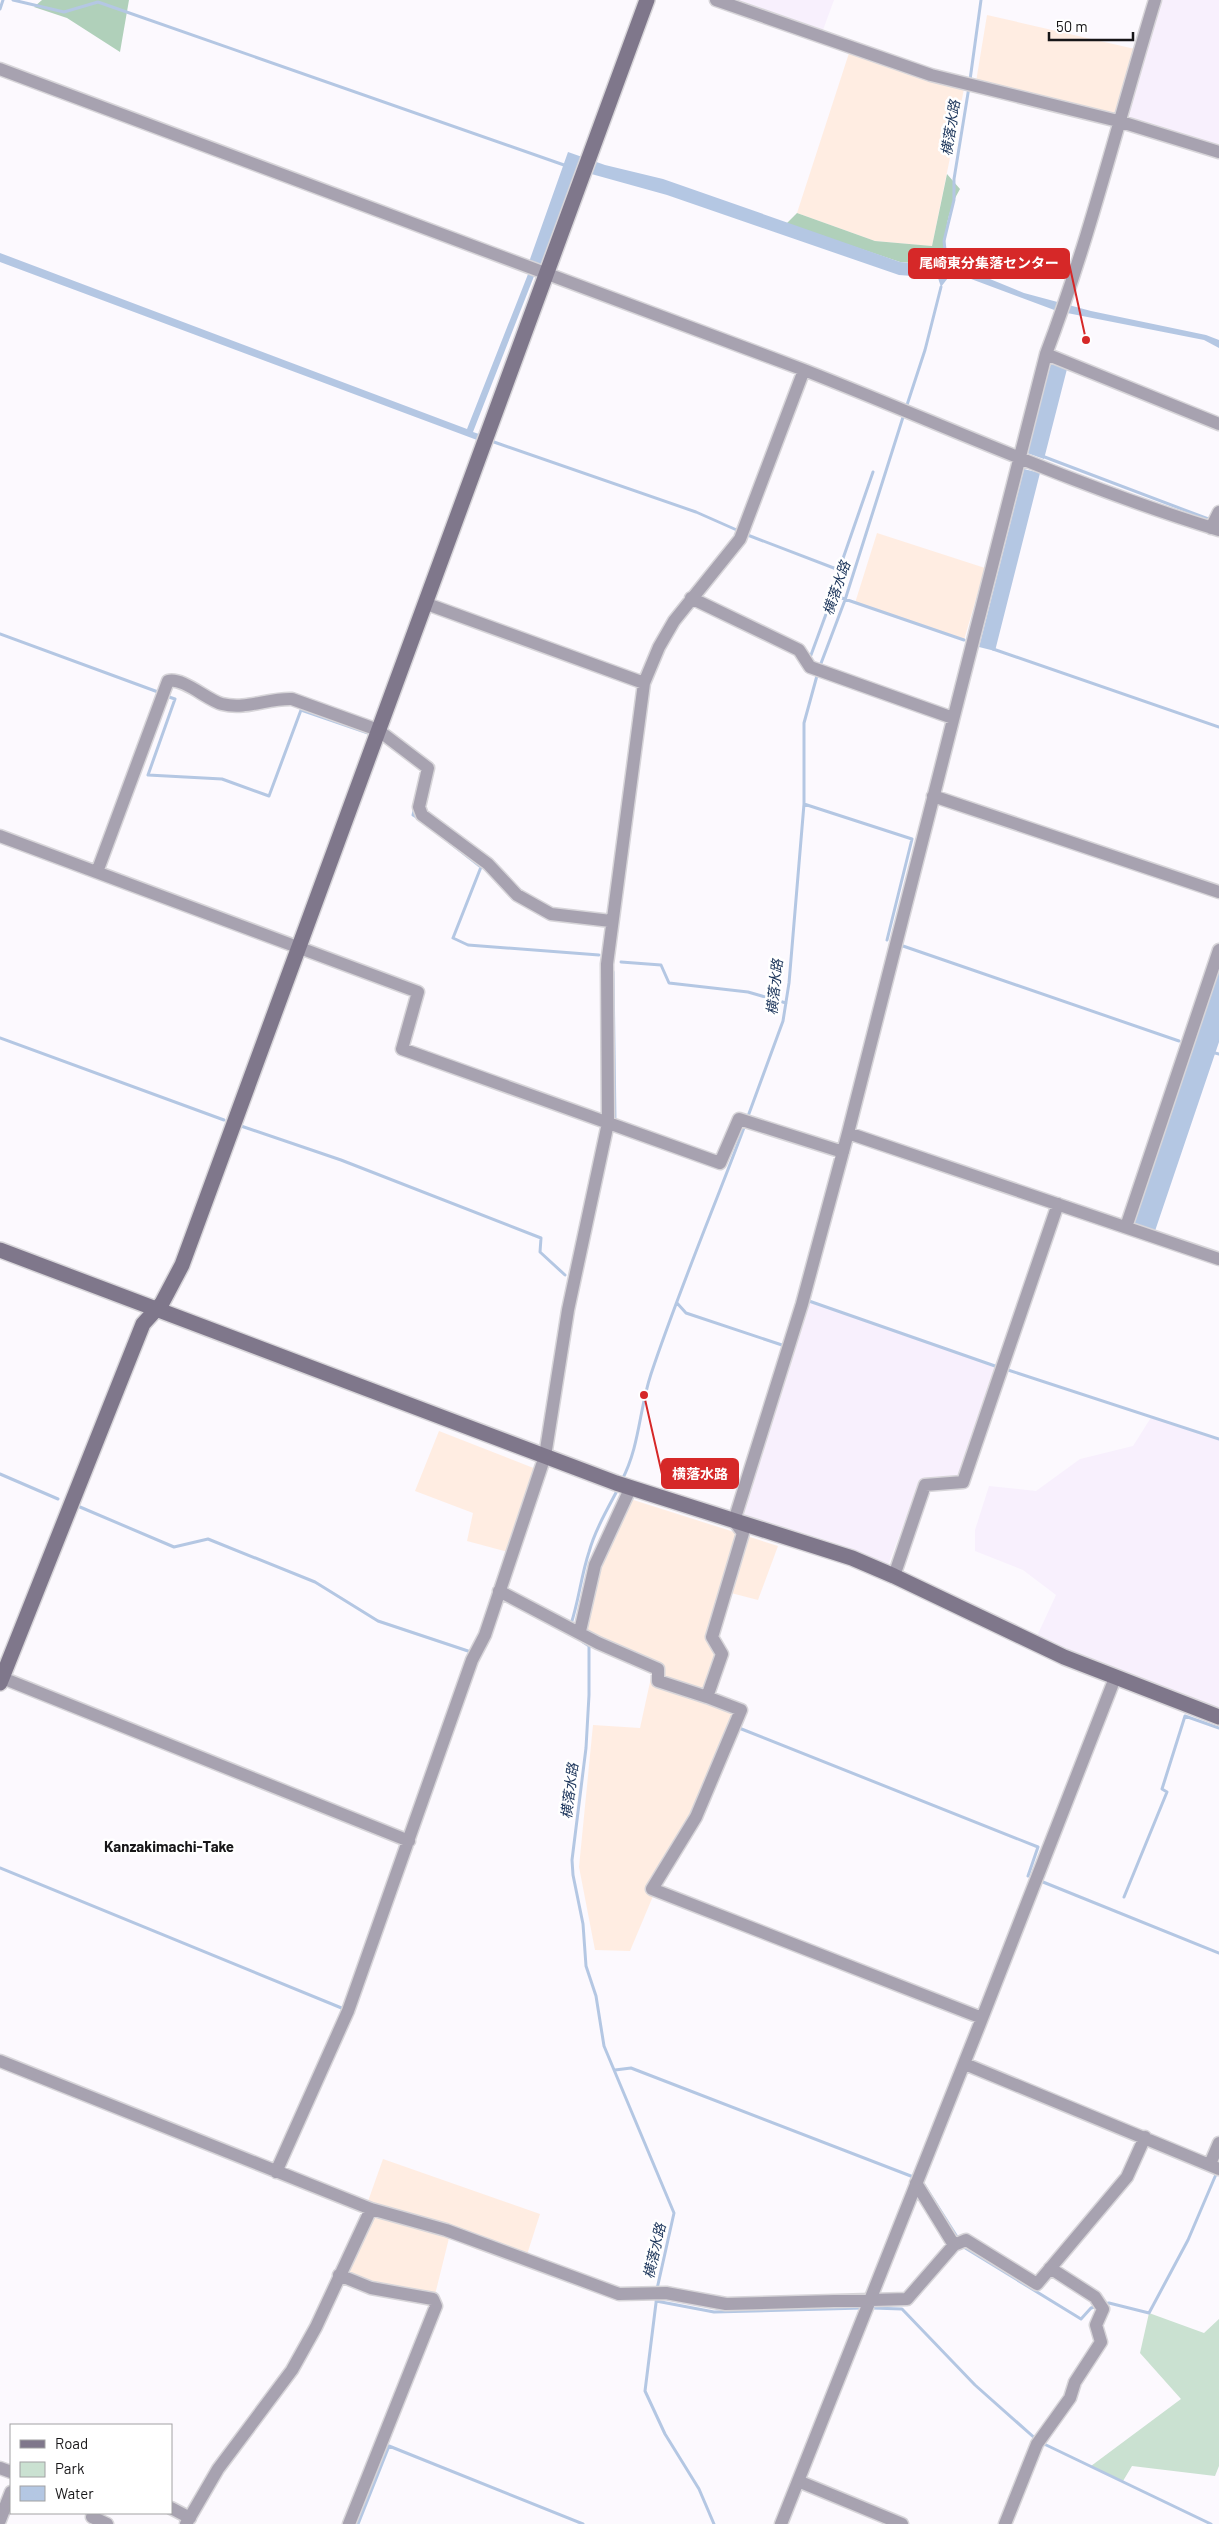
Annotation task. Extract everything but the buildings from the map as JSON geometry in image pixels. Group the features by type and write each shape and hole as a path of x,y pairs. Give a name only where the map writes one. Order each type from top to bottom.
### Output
{"street":[{"path":"409,1841 1,1680 143,1324 168,1294 182,1265 378,730 427,604 647,0"},
{"path":"716,0 931,74 1118,121 1219,152"},
{"path":"734,1521 802,1304 843,1152 1046,354 1083,251 1118,121 1155,0"},
{"path":"0,70 804,370 914,413 1018,458 1215,529 1218,514"},
{"path":"1046,354 1219,424"},
{"path":"276,2172 348,2011 472,1660 485,1635 545,1456 568,1310 608,1123 607,964 611,921 644,683 659,647 691,598 743,534 804,370"},
{"path":"691,598 799,650 810,667 953,718"},
{"path":"427,604 644,683"},
{"path":"97,872 168,681 172,680 191,687 220,704 234,706 256,704 280,698 302,701 378,730 428,768 419,808 422,815 488,864 517,896 550,914 611,921"},
{"path":"933,796 1219,892"},
{"path":"0,836 418,992 402,1049 720,1164 739,1120 843,1152"},
{"path":"1126,1227 1219,950"},
{"path":"848,1133 1219,1259"},
{"path":"894,1576 926,1485 964,1482 1058,1204"},
{"path":"0,1250 623,1485 852,1558 1064,1657 1219,1717"},
{"path":"572,1628 623,1485"},
{"path":"707,1696 722,1654 712,1637 743,1533 734,1521"},
{"path":"499,1592 572,1628 658,1675 740,1710 696,1817 652,1889 982,2018"},
{"path":"781,2524 863,2314 965,2064 1115,1678"},
{"path":"0,2061 371,2209 446,2230 619,2294 648,2292 726,2304 907,2300 954,2245 966,2240 1037,2284 1127,2177 1145,2138"},
{"path":"965,2064 1214,2166 1219,2143"},
{"path":"919,2177 954,2245"},
{"path":"172,2509 188,2521 218,2470 292,2370 316,2327 371,2209"},
{"path":"1005,2524 1039,2441 1070,2398 1075,2382 1101,2342 1096,2325 1103,2309 1095,2297 1050,2268"},
{"path":"339,2275 371,2288 433,2299 436,2306 349,2524"},
{"path":"798,2481 902,2524"},
{"path":"0,2520 10,2495"},
{"path":"91,2518 107,2524"}],"shaded area":[{"path":"734,0 834,0 823,30"},
{"path":"1161,0 1219,0 1219,148 1126,119"},
{"path":"987,15 1135,49 1115,115 976,82"},
{"path":"850,50 964,89 932,246 875,241 797,213"},
{"path":"877,533 985,568 964,640 855,603"},
{"path":"800,1298 995,1366 957,1478 921,1479 888,1565 829,1541 733,1512"},
{"path":"1152,1416 1219,1439 1219,1710 1037,1636 1056,1595 1023,1570 975,1551 975,1530 989,1486 1036,1491 1080,1459 1133,1446"},
{"path":"439,1431 536,1469 508,1552 467,1541 473,1513 415,1491"},
{"path":"621,1496 778,1546 758,1600 731,1593 717,1637 712,1693 747,1709 656,1889 630,1951 595,1950 579,1867 593,1725 640,1728 652,1673 573,1638 592,1562"},
{"path":"383,2159 540,2214 524,2264 478,2250 449,2238 432,2307 340,2280"}],"green space":[{"path":"42,0 129,0 120,52 67,18 34,7"},
{"path":"947,174 960,189 952,205 947,222 946,258 940,265 900,262 786,224 797,213 875,241 932,246"},
{"path":"1149,2313 1204,2333 1219,2319 1219,2466 1215,2476 1132,2466 1123,2481 1091,2466 1181,2399 1140,2353"}],"water":[{"path":"568,152 605,165 663,179 900,262 963,268 1024,293 1091,311 1206,335 1219,340 1219,348 1204,340 1057,311 963,276 951,274 941,287 938,278 899,275 667,195 577,170 542,267 538,266 473,432 479,434 477,440 0,262 0,253 467,429 532,264 529,262"},
{"path":"1051,363 1067,369 1044,459 1027,453"},
{"path":"1024,469 1040,473 995,651 979,647"},
{"path":"1219,970 1219,1042 1155,1231 1133,1223"}],"waterway":[{"path":"0,9 3,0"},
{"path":"13,0 64,12 98,2 564,165"},
{"name":"横落水路","path":"970,80 981,0"},
{"name":"横落水路","path":"946,258 944,241 954,200 954,179 969,87"},
{"name":"横落水路","path":"906,408 925,350 941,287"},
{"name":"横落水路","path":"820,666 845,600 904,414"},
{"path":"494,442 696,512 739,531"},
{"path":"1042,456 1211,520"},
{"path":"839,570 873,472"},
{"path":"745,534 839,570 833,595 964,640"},
{"path":"811,655 833,595"},
{"path":"0,634 158,692"},
{"path":"993,649 1219,727"},
{"name":"横落水路","path":"747,1119 783,1021 789,983 804,804 804,723 818,672"},
{"path":"169,697 175,699 148,775 222,779 269,796 301,710 368,733"},
{"path":"804,804 912,839 887,940"},
{"path":"415,807 413,815 418,818"},
{"path":"449,842 481,867 453,938 468,945 599,955"},
{"path":"903,946 1179,1041"},
{"path":"621,962 661,965 669,983 748,992 786,1003"},
{"path":"613,972 615,1121"},
{"path":"0,1038 224,1120"},
{"path":"1215,1053 1219,1054"},
{"name":"横落水路","path":"622,1480 636,1441 651,1374 745,1125"},
{"path":"241,1126 341,1160 541,1238 540,1252 565,1275"},
{"path":"809,1301 995,1366"},
{"path":"677,1303 686,1313 785,1346"},
{"path":"1008,1370 1219,1439"},
{"path":"0,1474 58,1499"},
{"name":"横落水路","path":"571,1624 592,1544 602,1519 619,1487"},
{"path":"80,1507 174,1547 208,1539 315,1582 378,1621 468,1651"},
{"name":"横落水路","path":"583,1642 589,1646 589,1695 586,1748 572,1860 573,1875 583,1924 586,1966 596,1996 604,2046 674,2213 657,2289"},
{"path":"1124,1897 1167,1792 1162,1789 1185,1716 1219,1728"},
{"path":"739,1728 1038,1847 1028,1876"},
{"path":"0,1868 344,2009"},
{"path":"1043,1882 1219,1953"},
{"path":"615,2070 631,2068 916,2178"},
{"path":"1104,2304 1109,2303 1149,2313 1188,2240 1217,2172"},
{"path":"921,2180 959,2240"},
{"path":"962,2246 1081,2319 1091,2308 1098,2306"},
{"name":"横落水路","path":"657,2295 645,2391 665,2434 699,2489 714,2524"},
{"path":"656,2301 714,2312 863,2308"},
{"path":"872,2308 902,2309 975,2385 1037,2440"},
{"path":"1042,2443 1211,2524"},
{"path":"358,2524 389,2446 583,2524"}],"place":[{"name":"尾崎東分集落センター","path":"1086,340"},
{"name":"横落水路","path":"644,1395"}],"district":[{"name":"Kanzakimachi-Take","path":"169,1846"}]}
